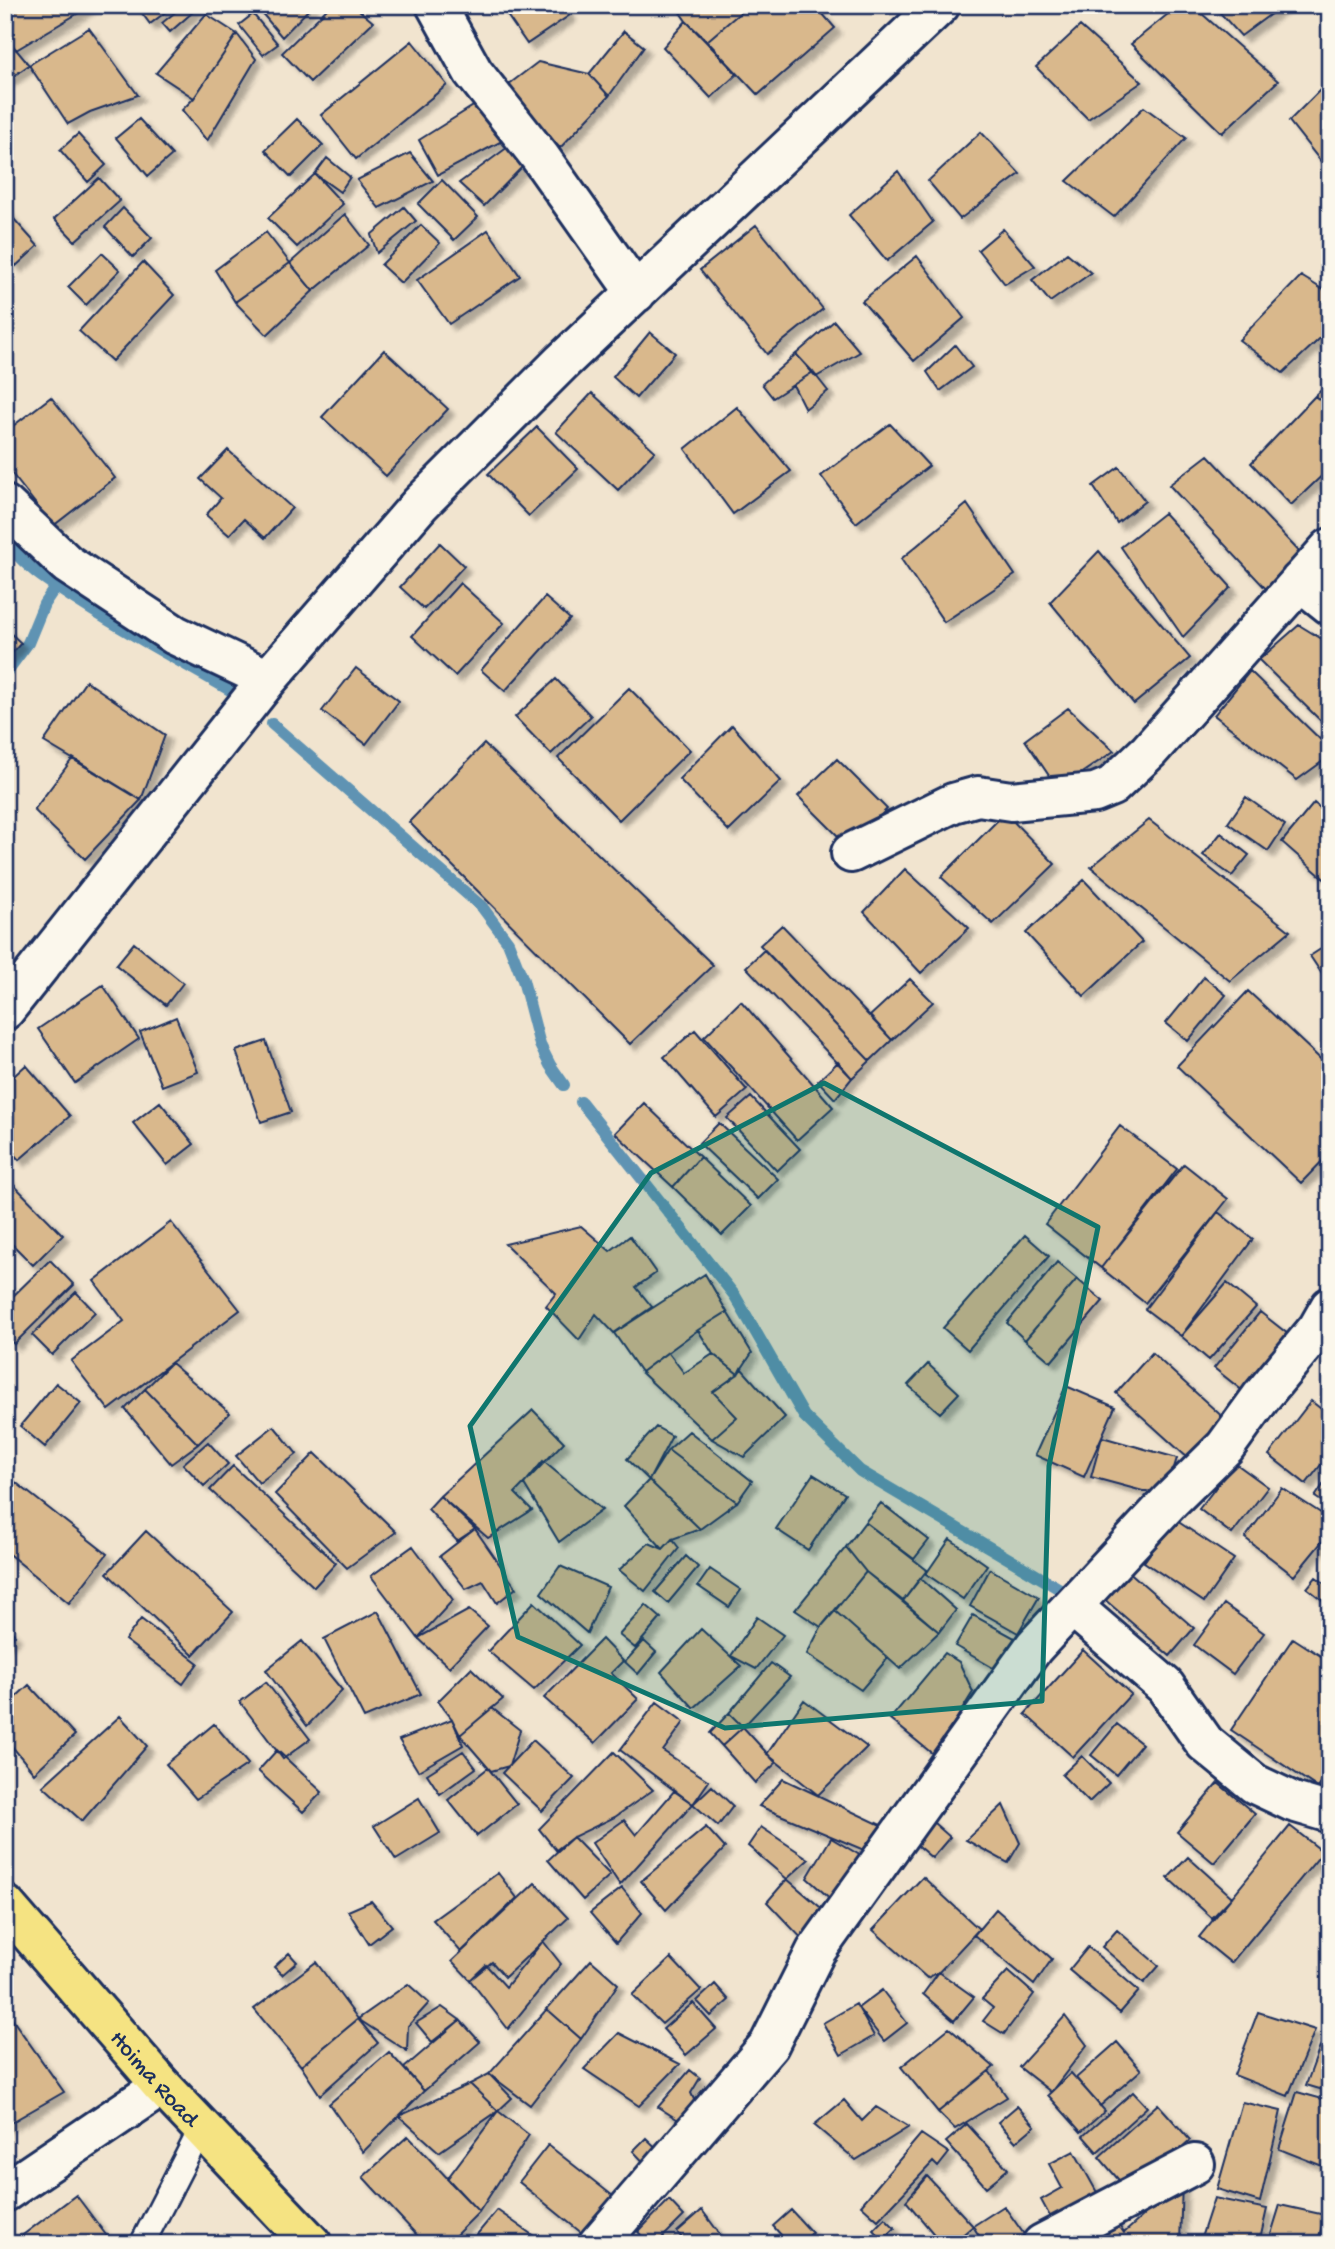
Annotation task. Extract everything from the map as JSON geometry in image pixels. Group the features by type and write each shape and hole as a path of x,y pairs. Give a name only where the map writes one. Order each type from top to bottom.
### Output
{"main road":[{"name":"Hoima Road","path":"5,1905 162,2086 312,2244"}],"street":[{"path":"436,5 473,72 540,157 636,293"},
{"path":"5,1010 268,679 420,504 562,362 940,5"},
{"path":"5,505 67,564 176,635 268,679"},
{"path":"851,853 953,803 978,796 1012,801 1095,793 1112,786 1149,751 1330,548"},
{"path":"1300,581 1330,605"},
{"path":"598,2244 769,2045 816,1951 1034,1647 1170,1501 1226,1447 1262,1396 1318,1328 1330,1307"},
{"path":"1072,1606 1165,1686 1205,1743 1255,1784 1293,1802 1330,1813"},
{"path":"5,2192 162,2086"},
{"path":"1042,2244 1195,2164"}],"lane":[{"path":"142,2244 202,2127"}],"highlighted area":[{"path":"824,1083 1098,1227 1049,1466 1042,1701 725,1728 518,1637 470,1426 651,1173"}],"building":[{"path":"13,5 92,5 16,50 5,36 5,9"},
{"path":"136,5 175,5 150,24"},
{"path":"184,5 201,5 170,32 162,23"},
{"path":"255,5 313,5 282,37"},
{"path":"331,5 353,5 373,22 310,82 282,53"},
{"path":"500,5 563,5 570,15 527,44"},
{"path":"675,5 749,5 707,41 686,21"},
{"path":"749,5 815,5 835,28 758,95 707,41"},
{"path":"1179,5 1192,5 1278,81 1222,133 1131,44"},
{"path":"1213,5 1283,5 1241,36"},
{"path":"206,14 237,34 194,98 156,73"},
{"path":"253,14 278,44 263,55 239,25"},
{"path":"686,21 737,74 711,98 663,47"},
{"path":"1080,26 1142,82 1088,119 1036,67"},
{"path":"89,28 138,95 90,112 68,124 29,65"},
{"path":"624,31 644,47 609,96 589,74"},
{"path":"237,34 256,59 207,141 182,110 194,98"},
{"path":"5,36 29,65 5,82"},
{"path":"412,41 447,85 356,159 321,115"},
{"path":"538,62 589,74 609,96 560,148 500,91"},
{"path":"1330,80 1330,173 1289,121"},
{"path":"483,100 504,140 438,175 419,140"},
{"path":"1144,107 1186,138 1114,217 1067,181"},
{"path":"139,119 172,155 148,176 116,138"},
{"path":"297,119 323,145 291,177 265,150"},
{"path":"981,132 1020,174 960,219 928,181"},
{"path":"78,134 106,165 88,182 60,150"},
{"path":"512,144 528,161 484,206 459,183"},
{"path":"410,153 433,181 379,208 357,180"},
{"path":"327,158 350,177 340,192 315,174"},
{"path":"898,171 933,222 887,261 849,215"},
{"path":"315,174 343,204 297,247 268,218"},
{"path":"99,178 120,201 75,241 54,219"},
{"path":"442,180 478,217 454,240 418,204"},
{"path":"404,207 416,221 377,253 371,235"},
{"path":"123,208 152,238 133,257 105,227"},
{"path":"5,209 38,246 16,266 5,253"},
{"path":"345,214 369,245 313,291 290,263"},
{"path":"421,225 440,243 401,283 381,265"},
{"path":"756,225 823,309 767,354 700,270"},
{"path":"1003,229 1035,266 1005,284 978,250"},
{"path":"488,230 520,276 449,324 417,280"},
{"path":"266,232 290,263 235,302 215,270"},
{"path":"102,253 120,270 86,305 68,287"},
{"path":"1067,253 1091,273 1050,302 1032,280"},
{"path":"917,256 964,318 914,361 862,301"},
{"path":"143,262 174,295 112,361 79,331"},
{"path":"290,263 313,291 267,335 235,302"},
{"path":"1301,276 1330,294 1330,329 1283,373 1239,340"},
{"path":"834,321 860,352 816,377 796,354"},
{"path":"650,332 675,353 636,398 613,377"},
{"path":"955,345 972,367 940,391 927,372"},
{"path":"384,350 448,409 386,476 322,417"},
{"path":"796,354 813,372 773,398 762,384"},
{"path":"813,372 828,391 805,409 793,385"},
{"path":"1330,382 1330,409 1315,396"},
{"path":"592,393 655,451 618,490 556,432"},
{"path":"1315,396 1330,409 1330,468 1291,505 1251,463"},
{"path":"51,397 115,478 53,526 5,465 5,432"},
{"path":"737,407 791,471 733,514 685,449"},
{"path":"890,424 929,466 856,523 821,476"},
{"path":"537,427 578,469 529,516 488,474"},
{"path":"228,450 292,508 265,538 244,519 229,535 206,515 221,498 200,479"},
{"path":"1208,455 1306,559 1267,590 1169,485"},
{"path":"1119,467 1145,501 1117,523 1093,486"},
{"path":"967,504 1015,575 944,622 901,559"},
{"path":"1164,513 1231,587 1183,637 1121,547"},
{"path":"440,543 464,566 424,609 400,587"},
{"path":"1099,551 1190,658 1134,704 1050,602"},
{"path":"460,583 504,623 455,676 412,636"},
{"path":"545,597 570,619 505,691 481,670"},
{"path":"1299,625 1330,644 1330,730 1259,660"},
{"path":"5,628 21,643 5,661"},
{"path":"356,668 399,701 366,744 322,711"},
{"path":"1250,671 1330,749 1330,756 1297,780 1214,715"},
{"path":"556,679 591,716 551,754 515,717"},
{"path":"86,681 165,735 141,800 44,742"},
{"path":"629,688 690,750 619,820 558,758"},
{"path":"1068,708 1114,751 1058,789 1025,740"},
{"path":"732,725 781,781 729,831 679,779"},
{"path":"484,744 713,965 630,1044 409,822"},
{"path":"73,758 141,800 85,859 34,810"},
{"path":"837,759 887,809 849,847 798,796"},
{"path":"1246,797 1285,825 1268,851 1228,823"},
{"path":"1314,803 1330,816 1330,884 1282,842"},
{"path":"1005,813 1055,864 993,924 941,877"},
{"path":"1149,820 1290,931 1230,981 1091,867"},
{"path":"1221,833 1249,855 1232,876 1203,855"},
{"path":"905,869 969,928 921,973 864,912"},
{"path":"1084,880 1142,942 1084,996 1026,933"},
{"path":"782,925 892,1040 870,1061 760,945"},
{"path":"134,943 183,983 166,1005 116,965"},
{"path":"1330,943 1330,986 1310,956"},
{"path":"764,950 870,1061 852,1078 746,967"},
{"path":"1204,977 1226,995 1188,1041 1166,1023"},
{"path":"910,979 933,1002 892,1040 870,1016"},
{"path":"103,985 139,1039 75,1083 38,1029"},
{"path":"1248,991 1330,1068 1330,1153 1301,1183 1177,1066"},
{"path":"741,1001 833,1107 797,1140 704,1037"},
{"path":"176,1017 198,1072 162,1086 140,1032"},
{"path":"695,1030 747,1090 716,1117 664,1057"},
{"path":"266,1041 291,1112 261,1122 236,1051"},
{"path":"838,1062 852,1078 835,1099 818,1081"},
{"path":"26,1065 70,1116 19,1160 5,1144 5,1084"},
{"path":"751,1097 800,1149 777,1171 727,1118"},
{"path":"160,1102 194,1144 167,1165 133,1123"},
{"path":"644,1103 700,1157 673,1187 615,1133"},
{"path":"719,1123 778,1179 758,1199 699,1143"},
{"path":"1120,1126 1177,1169 1101,1268 1045,1224"},
{"path":"700,1157 751,1206 722,1235 673,1187"},
{"path":"1184,1164 1228,1199 1145,1303 1101,1268"},
{"path":"5,1176 63,1235 33,1265 5,1237"},
{"path":"1218,1212 1253,1239 1181,1336 1145,1309"},
{"path":"171,1222 240,1310 109,1410 71,1361 124,1321 94,1281"},
{"path":"581,1226 610,1251 630,1236 656,1273 636,1287 652,1307 614,1333 596,1314 579,1340 546,1306 556,1293 505,1244"},
{"path":"1025,1235 1049,1256 968,1350 943,1328"},
{"path":"50,1260 74,1285 14,1344 5,1335 5,1304"},
{"path":"1057,1262 1077,1279 1025,1340 1007,1323"},
{"path":"705,1274 727,1312 641,1372 614,1333"},
{"path":"1077,1279 1103,1301 1051,1362 1025,1340"},
{"path":"5,1283 13,1291 5,1298"},
{"path":"1227,1283 1256,1307 1209,1360 1181,1336"},
{"path":"76,1292 95,1312 52,1355 32,1335"},
{"path":"727,1312 752,1353 738,1374 713,1354 698,1330"},
{"path":"1260,1312 1293,1338 1248,1395 1214,1368"},
{"path":"668,1352 684,1373 713,1354 738,1374 713,1392 737,1417 712,1439 641,1372"},
{"path":"1152,1353 1236,1429 1200,1469 1116,1393"},
{"path":"171,1363 230,1413 198,1444 145,1389"},
{"path":"928,1364 959,1393 940,1413 908,1385"},
{"path":"741,1368 785,1417 744,1457 712,1439 737,1417 713,1392 738,1374"},
{"path":"56,1383 81,1403 45,1447 20,1426"},
{"path":"1066,1386 1115,1407 1084,1477 1035,1455"},
{"path":"145,1389 198,1444 171,1464 125,1409"},
{"path":"1311,1401 1330,1416 1330,1453 1306,1484 1269,1455"},
{"path":"533,1410 564,1442 515,1493 532,1510 488,1538 440,1496"},
{"path":"274,1426 297,1454 259,1483 236,1456"},
{"path":"656,1427 672,1436 649,1480 627,1459"},
{"path":"689,1431 752,1481 737,1502 668,1450"},
{"path":"1102,1437 1177,1458 1165,1497 1091,1477"},
{"path":"208,1442 228,1464 204,1486 183,1464"},
{"path":"668,1450 737,1502 700,1529 649,1480"},
{"path":"315,1453 396,1532 347,1568 275,1494"},
{"path":"543,1461 602,1510 559,1542 524,1484"},
{"path":"1235,1463 1268,1487 1232,1534 1199,1509"},
{"path":"233,1466 336,1563 314,1587 210,1490"},
{"path":"5,1474 107,1554 69,1603 5,1551"},
{"path":"813,1474 845,1494 808,1550 776,1529"},
{"path":"1330,1477 1330,1507 1315,1497"},
{"path":"649,1480 700,1529 672,1539 663,1549 624,1506"},
{"path":"1282,1488 1330,1519 1330,1532 1294,1576 1245,1538"},
{"path":"440,1496 475,1529 457,1541 428,1509"},
{"path":"881,1503 929,1540 914,1559 865,1522"},
{"path":"1174,1519 1234,1559 1204,1602 1144,1562"},
{"path":"865,1522 927,1570 903,1601 866,1572 846,1547"},
{"path":"475,1529 516,1588 497,1603 483,1581 466,1589 440,1556"},
{"path":"146,1531 233,1612 193,1655 107,1573"},
{"path":"672,1539 679,1548 645,1591 619,1570 649,1543 663,1549"},
{"path":"950,1539 987,1565 963,1599 926,1574"},
{"path":"413,1546 453,1600 418,1638 371,1576"},
{"path":"846,1547 866,1572 821,1627 795,1610"},
{"path":"686,1556 698,1567 668,1603 655,1592"},
{"path":"560,1566 608,1587 587,1633 541,1593"},
{"path":"710,1569 741,1590 729,1607 698,1586"},
{"path":"990,1569 1039,1597 1018,1633 970,1606"},
{"path":"1127,1570 1194,1628 1170,1656 1103,1598"},
{"path":"866,1572 939,1632 900,1669 835,1611"},
{"path":"1316,1577 1330,1587 1330,1595 1325,1602 1307,1588"},
{"path":"920,1578 956,1610 939,1632 903,1601"},
{"path":"534,1602 580,1645 534,1690 488,1651"},
{"path":"1224,1604 1264,1633 1233,1674 1194,1645"},
{"path":"646,1605 661,1618 635,1648 619,1635"},
{"path":"469,1610 488,1626 449,1667 418,1638"},
{"path":"378,1611 421,1694 364,1718 324,1639"},
{"path":"835,1611 888,1658 861,1690 807,1654 821,1627"},
{"path":"973,1615 1020,1641 1002,1673 955,1646"},
{"path":"757,1617 783,1635 756,1669 731,1656"},
{"path":"141,1619 198,1663 183,1684 125,1640"},
{"path":"5,1625 15,1635 5,1644"},
{"path":"701,1629 741,1666 694,1708 661,1672"},
{"path":"1293,1638 1330,1662 1330,1770 1318,1788 1231,1730"},
{"path":"602,1639 623,1661 611,1673 638,1699 595,1743 544,1698"},
{"path":"302,1641 342,1690 307,1726 266,1670"},
{"path":"644,1641 656,1652 638,1674 625,1662"},
{"path":"1083,1650 1131,1694 1073,1757 1025,1714"},
{"path":"945,1653 959,1662 973,1692 934,1755 890,1719"},
{"path":"771,1663 790,1677 743,1727 729,1713"},
{"path":"471,1668 503,1699 460,1735 438,1701"},
{"path":"266,1682 310,1739 283,1759 240,1702"},
{"path":"29,1685 75,1735 34,1773 5,1738 5,1707"},
{"path":"804,1700 867,1747 818,1795 767,1754"},
{"path":"657,1702 684,1722 663,1751 709,1781 693,1804 620,1750"},
{"path":"492,1708 520,1730 509,1766 491,1771 460,1735"},
{"path":"729,1713 743,1727 722,1746 710,1733"},
{"path":"120,1716 147,1746 82,1821 43,1786"},
{"path":"452,1719 463,1745 418,1771 399,1740"},
{"path":"214,1724 248,1764 196,1799 166,1764"},
{"path":"1117,1724 1142,1744 1116,1775 1091,1755"},
{"path":"743,1727 776,1763 755,1783 722,1746"},
{"path":"533,1740 574,1778 542,1811 502,1773"},
{"path":"277,1750 322,1792 303,1812 258,1771"},
{"path":"463,1751 476,1768 440,1794 427,1774"},
{"path":"614,1752 653,1790 615,1817 573,1837 556,1850 539,1829"},
{"path":"1082,1756 1109,1783 1089,1802 1062,1775"},
{"path":"488,1768 517,1804 477,1836 448,1800"},
{"path":"783,1779 883,1826 871,1853 759,1806"},
{"path":"1218,1783 1255,1814 1214,1863 1177,1832"},
{"path":"712,1786 733,1806 718,1826 693,1804"},
{"path":"674,1791 693,1804 620,1885 592,1843 624,1820 636,1835"},
{"path":"419,1798 440,1833 396,1860 374,1826"},
{"path":"1003,1805 1020,1843 1008,1863 966,1840"},
{"path":"926,1816 950,1837 932,1858 906,1836"},
{"path":"1290,1826 1323,1852 1231,1963 1199,1937"},
{"path":"706,1827 725,1848 666,1910 641,1881"},
{"path":"761,1827 809,1859 787,1879 748,1846"},
{"path":"573,1837 610,1875 583,1900 548,1860"},
{"path":"831,1838 868,1860 833,1901 807,1878"},
{"path":"1188,1857 1232,1897 1212,1918 1168,1878"},
{"path":"498,1873 517,1898 461,1952 433,1920"},
{"path":"923,1877 979,1929 939,1972 927,1978 873,1930"},
{"path":"787,1879 827,1913 806,1943 767,1902"},
{"path":"535,1883 568,1918 505,1977 492,1962 470,1980 452,1961"},
{"path":"622,1888 642,1913 616,1943 590,1913"},
{"path":"371,1901 392,1926 369,1944 348,1911"},
{"path":"996,1909 1052,1959 1034,1985 974,1935"},
{"path":"1117,1930 1159,1966 1144,1983 1102,1947"},
{"path":"543,1941 561,1964 508,2029 470,1980 486,1965 506,1987"},
{"path":"1088,1947 1139,1991 1120,2013 1069,1970"},
{"path":"289,1953 297,1962 282,1975 274,1967"},
{"path":"671,1958 701,1990 662,2024 632,1995"},
{"path":"591,1960 618,1984 581,2039 547,2009"},
{"path":"316,1962 358,2019 301,2066 254,2009"},
{"path":"1008,1971 1034,1994 1004,2034 983,2021 993,2008 982,1999"},
{"path":"939,1972 974,1997 954,2021 923,1994"},
{"path":"408,1984 429,2003 408,2026 407,2051 358,2019"},
{"path":"715,1984 729,2000 711,2016 697,2001"},
{"path":"882,1990 907,2023 884,2041 858,2008"},
{"path":"693,2003 716,2029 686,2055 663,2029"},
{"path":"856,2004 874,2036 841,2055 823,2023"},
{"path":"442,2007 460,2020 432,2042 416,2023"},
{"path":"5,2009 64,2092 5,2126"},
{"path":"547,2009 581,2039 530,2105 489,2074"},
{"path":"1258,2012 1315,2030 1288,2096 1234,2075"},
{"path":"1065,2016 1087,2045 1051,2092 1019,2067"},
{"path":"358,2019 378,2043 320,2095 301,2066"},
{"path":"460,2020 480,2042 424,2091 404,2068"},
{"path":"1330,2025 1330,2092 1306,2085"},
{"path":"949,2028 994,2067 938,2112 901,2067"},
{"path":"619,2033 680,2064 639,2106 584,2069"},
{"path":"1117,2042 1141,2070 1100,2106 1076,2078"},
{"path":"389,2052 424,2091 363,2152 329,2104"},
{"path":"690,2070 700,2078 691,2093 696,2104 680,2121 658,2107"},
{"path":"989,2071 1007,2097 955,2129 938,2112"},
{"path":"1071,2073 1105,2111 1081,2132 1048,2095"},
{"path":"489,2074 512,2098 498,2111 470,2084"},
{"path":"470,2084 498,2111 439,2152 399,2116"},
{"path":"1133,2092 1147,2107 1097,2152 1083,2136"},
{"path":"1297,2092 1330,2101 1330,2169 1279,2149"},
{"path":"844,2100 862,2121 876,2107 909,2127 856,2160 814,2125"},
{"path":"1242,2102 1281,2111 1260,2202 1217,2189"},
{"path":"1158,2104 1190,2140 1130,2193 1099,2157"},
{"path":"1017,2106 1035,2126 1016,2142 998,2122"},
{"path":"498,2111 529,2135 479,2212 447,2179"},
{"path":"967,2124 1008,2169 986,2187 946,2142"},
{"path":"921,2134 949,2153 938,2167 933,2162 878,2220 861,2205"},
{"path":"408,2136 479,2212 447,2244 425,2244 363,2177"},
{"path":"646,2138 667,2158 653,2172 633,2151"},
{"path":"548,2145 622,2203 589,2239 519,2182"},
{"path":"1074,2151 1099,2196 1053,2222 1041,2200 1062,2188 1049,2164"},
{"path":"5,2155 19,2173 5,2181"},
{"path":"927,2176 973,2226 952,2244 942,2244 906,2201"},
{"path":"1182,2181 1180,2244 1088,2244 1084,2238 1114,2218 1124,2233"},
{"path":"76,2195 109,2239 103,2244 11,2244"},
{"path":"1214,2198 1267,2209 1259,2244 1199,2244"},
{"path":"669,2200 684,2216 656,2244 650,2244 638,2232"},
{"path":"1280,2205 1325,2215 1317,2244 1268,2244"},
{"path":"1004,2206 1028,2240 1022,2244 984,2244 973,2226"},
{"path":"497,2210 545,2244 469,2244"},
{"path":"702,2210 727,2244 687,2244 677,2232"},
{"path":"791,2210 812,2233 801,2244 789,2244 773,2226"},
{"path":"885,2218 895,2228 883,2240 873,2230"},
{"path":"629,2235 638,2244 619,2244"}],"waterway":[{"path":"5,543 36,572 64,592 230,690"},
{"path":"5,674 28,643 44,604 56,586"},
{"path":"272,724 482,907 508,942 523,980 540,1045 564,1085"},
{"path":"581,1102 735,1296 804,1416 860,1471 1058,1588"}]}
